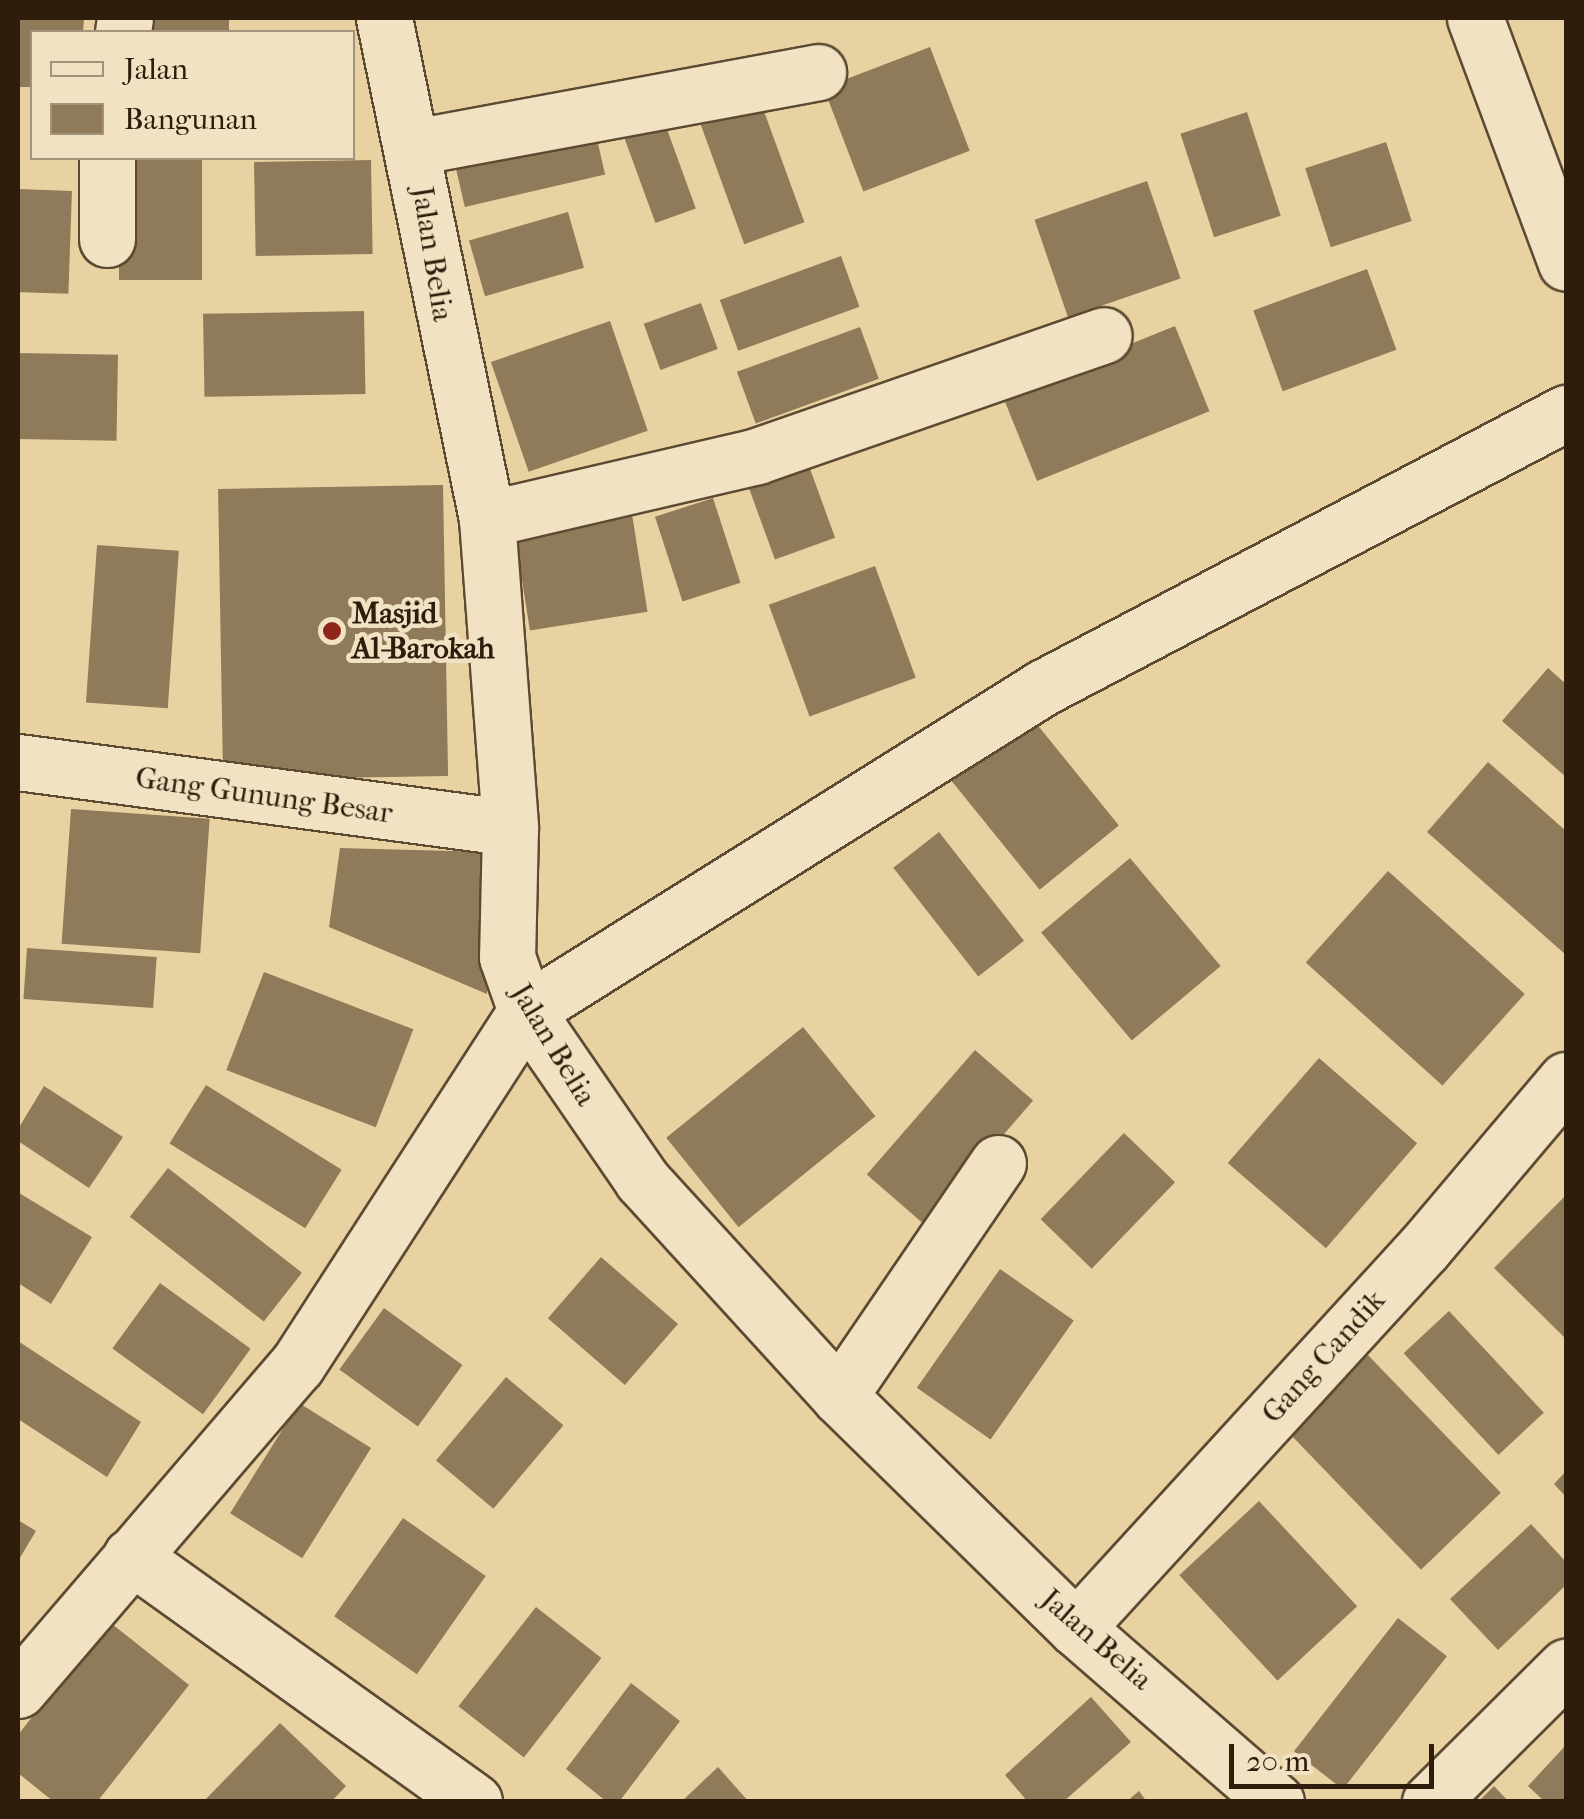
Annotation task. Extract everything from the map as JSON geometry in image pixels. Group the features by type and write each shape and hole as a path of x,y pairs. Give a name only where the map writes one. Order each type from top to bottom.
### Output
{"street":[{"name":"Jalan Belia","path":"384,18 414,146 444,328 487,519 510,828 507,957 526,1011 642,1180 839,1396 1076,1628 1276,1802"},
{"path":"1475,18 1566,262"},
{"path":"414,146 818,72"},
{"path":"106,160 107,239"},
{"path":"487,519 757,456 1104,335"},
{"path":"18,1690 297,1365 526,1011 1044,686 1566,413"},
{"name":"Gang Gunung Besar","path":"18,762 510,828"},
{"name":"Gang Candik","path":"1076,1628 1424,1248 1566,1080"},
{"path":"839,1396 998,1163"},
{"path":"131,1556 474,1802"},
{"path":"1430,1802 1566,1668"}],"building":[{"path":"18,18 84,18 83,30 30,30 30,87 18,87"},
{"path":"150,18 229,18 229,30 150,30"},
{"path":"930,47 970,151 863,191 824,88"},
{"path":"761,103 804,222 744,244 701,125"},
{"path":"1247,112 1281,216 1214,237 1180,134"},
{"path":"664,121 696,208 655,223 624,136"},
{"path":"593,122 605,175 465,207 453,154"},
{"path":"1386,142 1412,221 1331,247 1305,168"},
{"path":"119,160 202,160 202,280 119,280"},
{"path":"371,160 373,254 256,256 254,162"},
{"path":"1147,181 1181,278 1068,317 1034,220"},
{"path":"18,189 72,191 68,294 18,292"},
{"path":"568,212 584,268 485,296 469,240"},
{"path":"841,256 859,307 738,351 720,300"},
{"path":"1367,269 1396,350 1283,391 1253,310"},
{"path":"701,303 718,349 660,370 644,324"},
{"path":"364,311 365,394 204,397 203,314"},
{"path":"610,321 648,431 529,472 491,362"},
{"path":"1175,326 1209,411 1037,481 1003,396"},
{"path":"860,327 879,379 756,423 737,372"},
{"path":"18,353 118,355 116,441 18,439"},
{"path":"805,455 835,538 775,560 745,477"},
{"name":"Masjid Al-Barokah","path":"443,485 448,776 223,780 218,489"},
{"path":"713,498 741,583 682,601 655,517"},
{"path":"632,514 647,612 530,630 514,533"},
{"path":"97,545 179,551 168,708 86,703"},
{"path":"875,566 916,678 810,716 769,605"},
{"path":"1548,668 1566,684 1566,777 1502,721"},
{"path":"1027,712 1119,825 1040,890 948,776"},
{"path":"1488,762 1566,831 1566,955 1427,832"},
{"path":"71,809 210,819 200,953 62,944"},
{"path":"939,832 1024,941 978,976 893,868"},
{"path":"340,848 490,852 487,994 329,927"},
{"path":"1130,858 1221,966 1132,1041 1041,933"},
{"path":"1388,871 1525,994 1442,1086 1306,962"},
{"path":"27,948 157,957 153,1008 23,999"},
{"path":"264,972 413,1029 376,1127 226,1070"},
{"path":"803,1027 875,1116 739,1227 666,1138"},
{"path":"975,1050 1033,1101 925,1225 867,1175"},
{"path":"1319,1058 1417,1143 1326,1248 1228,1163"},
{"path":"206,1085 342,1170 305,1228 169,1144"},
{"path":"44,1086 123,1137 89,1188 18,1141 18,1129"},
{"path":"1124,1133 1175,1182 1092,1269 1041,1219"},
{"path":"168,1168 302,1273 264,1322 130,1217"},
{"path":"19,1193 92,1237 51,1304 18,1283"},
{"path":"1566,1195 1566,1339 1494,1268"},
{"path":"601,1257 678,1324 625,1385 548,1318"},
{"path":"1000,1269 1074,1321 991,1439 917,1388"},
{"path":"160,1283 251,1349 203,1414 112,1349"},
{"path":"384,1308 462,1365 418,1427 339,1369"},
{"path":"1449,1311 1544,1413 1498,1455 1404,1353"},
{"path":"18,1341 141,1422 107,1477 18,1419"},
{"path":"1364,1351 1501,1493 1421,1570 1284,1428"},
{"path":"506,1377 563,1425 493,1509 436,1460"},
{"path":"299,1403 371,1448 302,1558 230,1513"},
{"path":"1566,1471 1566,1497 1554,1484"},
{"path":"1259,1501 1357,1606 1277,1681 1179,1575"},
{"path":"403,1518 486,1576 417,1674 334,1616"},
{"path":"18,1520 36,1531 18,1561"},
{"path":"1531,1524 1566,1562 1566,1585 1498,1650 1450,1599"},
{"path":"536,1607 601,1658 524,1757 458,1706"},
{"path":"1398,1618 1447,1656 1343,1789 1294,1751"},
{"path":"107,1620 189,1685 97,1802 54,1802 18,1773 18,1735"},
{"path":"631,1683 680,1721 619,1802 607,1802 566,1769"},
{"path":"1091,1697 1131,1742 1063,1802 1028,1802 1005,1775"},
{"path":"280,1723 346,1786 331,1802 203,1802"},
{"path":"1566,1745 1566,1802 1545,1802 1528,1786"},
{"path":"718,1767 749,1802 681,1802"},
{"path":"1494,1786 1509,1802 1478,1802"},
{"path":"1139,1791 1147,1802 1126,1802"}],"place":[{"name":"Masjid Al-Barokah","path":"332,631"}]}
